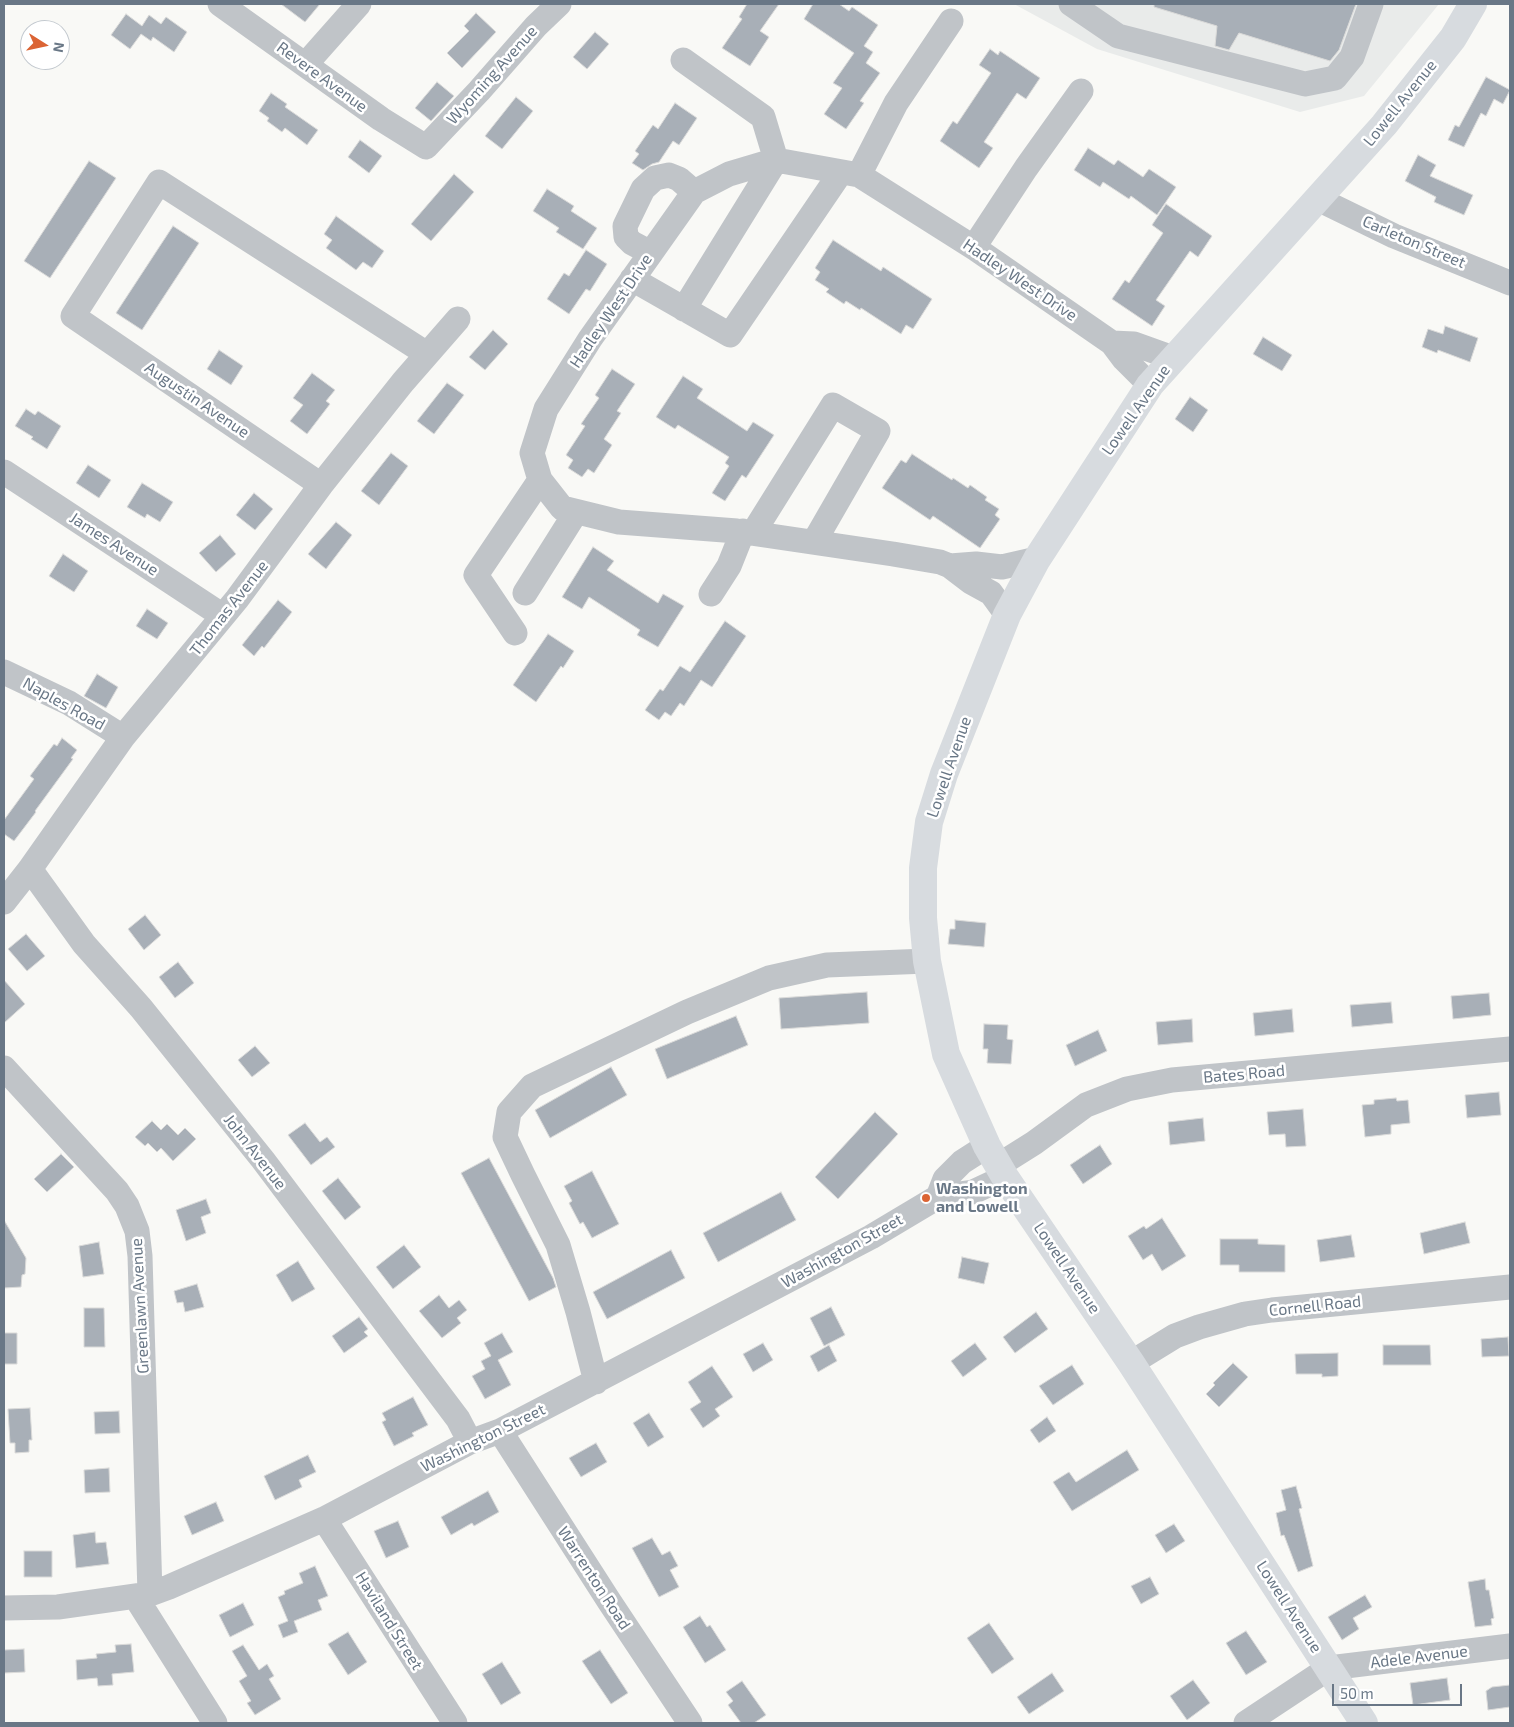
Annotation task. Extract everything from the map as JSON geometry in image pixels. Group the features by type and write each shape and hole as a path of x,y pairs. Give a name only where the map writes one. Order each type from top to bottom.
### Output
{"main road":[{"name":"Lowell Avenue","path":"1364,1723 1131,1363 997,1163 946,1054 927,961 923,918 922,868 929,822 944,774 1007,615 1037,559 1150,385 1384,125 1452,38 1473,4"}],"street":[{"name":"Revere Avenue","path":"220,4 381,119 426,147"},
{"path":"305,65 359,4"},
{"name":"Wyoming Avenue","path":"426,147 479,91 536,26 559,4"},
{"path":"1071,4 1118,36 1305,84 1335,78 1341,71 1352,57 1371,4"},
{"path":"632,279 730,335 850,174 951,21"},
{"path":"683,60 764,117 776,160 684,309"},
{"path":"974,247 1026,168 1081,90"},
{"name":"Hadley West Drive","path":"1007,615 991,593 971,582 950,566 930,560 748,532 619,522 562,508 540,480 532,453 546,409 590,339 694,192 729,174 776,160 850,174 974,247 1112,342 1124,359 1150,385"},
{"path":"650,253 632,243 626,237 625,226 643,189 655,178 669,176 679,180 694,192"},
{"name":"Augustin Avenue","path":"321,485 73,316 160,182 427,354"},
{"name":"Carleton Street","path":"1318,199 1394,236 1510,283"},
{"name":"Thomas Avenue","path":"4,902 30,869 123,738 223,616 321,485 403,382 458,318"},
{"name":"Hadley West Drive","path":"1112,342 1134,344 1173,358"},
{"path":"711,594 748,532 833,406 878,431 814,542"},
{"name":"James Avenue","path":"4,472 223,616"},
{"path":"515,633 476,575 540,480"},
{"path":"525,593 576,512"},
{"name":"Hadley West Drive","path":"950,566 976,564 1002,567 1037,559"},
{"name":"Naples Road","path":"4,672 69,703 123,738"},
{"name":"John Avenue","path":"30,869 84,944 141,1008 263,1160 458,1419 470,1442"},
{"path":"596,1382 558,1245 505,1137 509,1112 532,1086 687,1012 769,978 826,965 927,961"},
{"name":"Bates Road","path":"997,1163 1034,1143 1086,1106 1126,1089 1172,1080 1510,1049"},
{"name":"Greenlawn Avenue","path":"4,1068 117,1191 127,1206 137,1231 140,1256 143,1595"},
{"path":"938,1197 945,1179 962,1162 997,1163"},
{"name":"Washington Street","path":"4,1608 58,1607 143,1595 177,1584 324,1519 470,1442 500,1431 596,1382 871,1237 938,1197 973,1192 997,1163"},
{"name":"Cornell Road","path":"1131,1363 1175,1336 1245,1314 1510,1287"},
{"name":"Warrenton Road","path":"500,1431 614,1609 690,1723"},
{"name":"Haviland Street","path":"324,1519 455,1723"},
{"path":"143,1595 215,1723"},
{"name":"Adele Avenue","path":"1329,1668 1510,1646"},
{"path":"1246,1723 1329,1668"}],"shaded area":[{"path":"1014,4 1439,4 1364,96 1300,112 1097,49"}],"building":[{"path":"281,4 320,4 305,22"},
{"path":"747,4 779,4 760,31 769,37 750,66 722,48 742,19 739,17"},
{"path":"813,4 839,4 849,11 852,7 878,25 864,46 873,52 866,63 880,73 860,101 864,103 846,129 824,114 842,88 833,83 854,53 804,19"},
{"path":"1154,4 1356,4 1339,50 1330,61 1239,33 1229,50 1215,46 1217,26 1154,7"},
{"path":"476,13 496,32 462,68 447,53 469,31 464,26"},
{"path":"126,14 142,26 149,15 161,24 166,17 187,32 174,52 153,37 151,41 141,34 130,49 111,35"},
{"path":"595,32 609,44 587,69 573,57"},
{"path":"990,49 998,55 1000,51 1040,78 1026,99 1017,93 984,142 993,148 979,168 940,141 953,121 957,124 991,73 979,65"},
{"path":"1486,77 1510,90 1503,104 1494,99 1486,116 1481,113 1464,147 1448,140 1455,125 1459,127"},
{"path":"437,82 454,96 431,121 415,108"},
{"path":"271,93 287,104 285,107 318,130 307,145 285,128 282,132 267,121 269,118 259,111"},
{"path":"516,97 533,111 502,149 485,136"},
{"path":"675,103 697,118 679,145 673,141 659,162 643,170 632,163 639,154 635,151 653,125 658,129"},
{"path":"360,140 382,156 369,173 348,157"},
{"path":"1088,148 1114,165 1118,160 1143,177 1149,169 1176,187 1157,215 1131,196 1129,199 1103,182 1100,187 1074,170"},
{"path":"1418,155 1436,165 1430,176 1473,195 1464,215 1434,202 1436,197 1405,181"},
{"path":"89,161 116,178 50,278 24,261"},
{"path":"454,174 474,192 431,241 411,224"},
{"path":"547,189 574,206 571,211 597,228 583,249 556,232 559,228 533,211"},
{"path":"1166,204 1212,236 1198,257 1190,251 1156,300 1165,306 1152,326 1112,299 1125,280 1129,283 1163,233 1152,225"},
{"path":"336,216 384,251 372,268 363,262 356,270 326,248 332,240 324,234"},
{"path":"173,226 199,243 142,330 116,313"},
{"path":"833,240 881,271 883,267 932,299 913,329 906,325 901,334 861,308 860,310 846,301 844,304 826,292 829,289 815,280 820,272 815,268"},
{"path":"586,250 607,264 590,291 586,289 569,314 547,299 564,273 569,276"},
{"path":"1445,326 1478,338 1470,362 1438,350 1437,353 1422,347 1428,329 1443,334"},
{"path":"493,330 508,344 485,370 469,357"},
{"path":"1263,337 1292,355 1282,371 1253,354"},
{"path":"219,350 243,366 231,385 207,369"},
{"path":"612,369 635,384 617,411 621,413 604,439 612,445 594,473 588,469 582,477 568,468 573,460 566,455 585,426 581,424 599,398 595,395"},
{"path":"312,373 335,390 326,401 330,404 307,434 290,421 303,405 293,398"},
{"path":"683,376 703,389 697,398 747,431 753,422 774,435 746,478 742,475 725,501 712,493 729,466 725,463 729,457 678,425 675,429 656,417"},
{"path":"447,383 464,395 434,434 417,421"},
{"path":"1190,397 1208,410 1193,432 1175,419"},
{"path":"26,409 35,415 38,411 61,426 47,449 31,439 33,437 15,426"},
{"path":"391,453 408,466 379,505 361,491"},
{"path":"912,454 952,480 953,478 968,488 970,485 987,497 985,500 999,509 995,515 1000,519 980,548 933,516 930,520 882,488 901,460 906,463"},
{"path":"88,465 111,480 99,498 76,483"},
{"path":"142,483 173,502 160,522 147,514 145,518 127,507"},
{"path":"254,493 273,509 255,530 236,515"},
{"path":"336,522 352,535 326,569 308,554"},
{"path":"220,535 236,554 216,572 199,553"},
{"path":"593,547 614,561 607,570 658,603 663,594 684,606 658,647 637,635 640,630 589,597 582,609 562,597"},
{"path":"63,554 88,571 74,592 49,576"},
{"path":"278,600 292,612 264,648 262,646 254,656 242,645"},
{"path":"147,609 168,623 157,639 136,626"},
{"path":"725,621 746,636 712,687 701,680 684,706 680,703 671,716 665,712 659,720 645,710 660,689 663,691 680,666 690,672"},
{"path":"548,634 574,651 536,702 513,685"},
{"path":"97,674 118,687 106,708 84,696"},
{"path":"62,738 77,750 71,758 73,759 14,841 4,834 4,820 34,779 30,776 54,744 57,746"},
{"path":"145,915 161,935 144,950 128,929"},
{"path":"955,920 986,923 984,947 948,944 950,929 955,929"},
{"path":"26,934 45,956 27,971 8,949"},
{"path":"178,962 194,983 175,998 159,977"},
{"path":"4,980 25,1004 4,1023"},
{"path":"867,992 869,1023 781,1029 779,998"},
{"path":"1489,993 1491,1015 1453,1019 1451,996"},
{"path":"1391,1002 1393,1023 1352,1027 1350,1005"},
{"path":"1292,1009 1294,1032 1255,1036 1253,1013"},
{"path":"736,1016 748,1045 667,1079 655,1049"},
{"path":"1192,1019 1193,1042 1158,1045 1156,1022"},
{"path":"984,1024 1008,1025 1007,1039 1013,1040 1011,1064 987,1063 988,1049 983,1049"},
{"path":"1098,1030 1107,1051 1075,1066 1066,1045"},
{"path":"255,1046 270,1063 252,1077 238,1060"},
{"path":"611,1067 627,1095 550,1138 535,1110"},
{"path":"1499,1092 1501,1115 1467,1118 1465,1095"},
{"path":"1396,1098 1397,1101 1408,1100 1410,1123 1391,1125 1391,1134 1365,1137 1362,1105 1374,1104 1374,1100"},
{"path":"1303,1109 1306,1146 1286,1147 1285,1134 1269,1135 1267,1112"},
{"path":"875,1112 898,1134 838,1199 815,1177"},
{"path":"1203,1118 1205,1141 1170,1145 1168,1122"},
{"path":"152,1121 161,1130 167,1124 178,1135 185,1128 196,1139 173,1161 161,1148 157,1152 148,1143 145,1146 135,1137"},
{"path":"305,1123 320,1142 327,1137 335,1147 311,1165 288,1135"},
{"path":"1100,1145 1112,1164 1083,1184 1070,1165"},
{"path":"61,1154 74,1167 47,1192 34,1179"},
{"path":"489,1158 556,1287 529,1301 461,1173"},
{"path":"592,1171 619,1224 592,1238 583,1222 580,1224 569,1203 572,1201 564,1186"},
{"path":"338,1178 361,1207 345,1220 322,1191"},
{"path":"781,1192 796,1220 718,1262 703,1233"},
{"path":"206,1199 211,1213 201,1217 206,1233 186,1241 176,1210"},
{"path":"1162,1218 1186,1256 1162,1271 1152,1254 1143,1260 1128,1236 1144,1226 1146,1229"},
{"path":"4,1220 26,1258 25,1274 22,1275 21,1287 4,1288"},
{"path":"1465,1222 1470,1243 1424,1254 1420,1233"},
{"path":"1351,1235 1355,1257 1320,1262 1317,1240"},
{"path":"1220,1239 1258,1239 1258,1244 1285,1245 1285,1272 1239,1272 1239,1265 1220,1265"},
{"path":"99,1242 104,1274 83,1277 79,1246"},
{"path":"404,1245 421,1267 393,1289 376,1267"},
{"path":"671,1250 685,1278 607,1319 593,1292"},
{"path":"962,1257 989,1263 984,1284 958,1278"},
{"path":"298,1261 315,1289 292,1302 276,1275"},
{"path":"197,1284 204,1307 185,1312 183,1302 177,1303 174,1291"},
{"path":"439,1295 449,1308 459,1300 467,1310 457,1318 461,1323 442,1338 419,1311"},
{"path":"831,1307 845,1335 824,1346 810,1318"},
{"path":"84,1308 104,1308 105,1347 84,1347"},
{"path":"1036,1312 1048,1329 1015,1353 1003,1337"},
{"path":"359,1317 368,1329 364,1332 368,1336 344,1353 332,1336"},
{"path":"4,1333 17,1333 17,1364 4,1364"},
{"path":"502,1333 513,1352 498,1360 511,1385 485,1399 472,1376 485,1369 481,1361 491,1356 484,1343"},
{"path":"1508,1337 1509,1356 1482,1357 1481,1339"},
{"path":"763,1343 773,1360 753,1372 743,1354"},
{"path":"975,1343 987,1359 963,1377 951,1361"},
{"path":"829,1345 837,1361 818,1372 810,1356"},
{"path":"1383,1345 1430,1345 1431,1365 1383,1365"},
{"path":"1338,1353 1338,1376 1322,1377 1322,1374 1296,1374 1295,1354"},
{"path":"1233,1363 1248,1377 1219,1407 1206,1394 1215,1385 1213,1383"},
{"path":"1072,1365 1084,1384 1053,1405 1039,1386"},
{"path":"712,1366 733,1397 715,1409 720,1416 703,1428 690,1409 701,1402 688,1382"},
{"path":"413,1397 428,1425 412,1433 414,1436 394,1446 382,1422 386,1420 382,1413"},
{"path":"30,1408 32,1440 29,1440 29,1452 15,1453 15,1443 10,1443 8,1409"},
{"path":"119,1411 120,1433 95,1434 94,1412"},
{"path":"649,1413 664,1437 648,1447 633,1423"},
{"path":"1047,1417 1056,1431 1039,1443 1030,1430"},
{"path":"596,1443 607,1462 581,1477 569,1458"},
{"path":"1127,1450 1139,1470 1072,1511 1053,1482 1069,1472 1076,1482"},
{"path":"308,1455 316,1472 299,1480 302,1487 275,1500 264,1476"},
{"path":"109,1468 110,1492 85,1493 84,1470"},
{"path":"1296,1486 1302,1508 1299,1509 1313,1566 1298,1572 1284,1535 1281,1536 1276,1513 1286,1510 1281,1490"},
{"path":"488,1491 499,1512 474,1526 472,1523 451,1535 441,1517"},
{"path":"216,1502 224,1521 192,1535 184,1516"},
{"path":"398,1521 409,1547 386,1558 374,1531"},
{"path":"1174,1524 1185,1541 1166,1553 1155,1535"},
{"path":"95,1532 96,1543 106,1542 109,1564 76,1568 73,1535"},
{"path":"652,1538 662,1555 670,1551 678,1566 670,1570 679,1587 659,1597 632,1548"},
{"path":"24,1551 52,1551 52,1577 24,1577"},
{"path":"315,1566 328,1596 318,1600 322,1610 294,1621 298,1632 283,1638 278,1625 288,1621 278,1597 285,1594 284,1591 303,1583 299,1573"},
{"path":"1150,1577 1159,1594 1141,1604 1131,1586"},
{"path":"1485,1579 1494,1618 1491,1619 1492,1625 1475,1627 1468,1582"},
{"path":"1365,1595 1372,1607 1353,1618 1359,1629 1342,1640 1328,1617"},
{"path":"243,1603 254,1625 230,1637 219,1615"},
{"path":"700,1616 707,1627 710,1625 726,1650 705,1663 683,1627"},
{"path":"989,1623 1014,1659 992,1674 967,1638"},
{"path":"1246,1631 1267,1662 1246,1675 1226,1643"},
{"path":"348,1632 367,1662 348,1675 328,1644"},
{"path":"131,1644 134,1672 112,1674 113,1685 98,1686 97,1678 77,1680 76,1660 97,1658 96,1654 116,1652 115,1645"},
{"path":"243,1645 259,1670 267,1664 274,1676 269,1679 281,1699 255,1715 247,1703 251,1701 239,1681 247,1676 232,1651"},
{"path":"24,1649 25,1672 4,1673 4,1650"},
{"path":"600,1650 628,1693 611,1704 582,1661"},
{"path":"502,1662 521,1693 501,1705 482,1674"},
{"path":"1052,1673 1064,1691 1029,1714 1017,1697"},
{"path":"1447,1678 1450,1700 1413,1705 1410,1683"},
{"path":"1193,1680 1210,1703 1187,1720 1170,1696"},
{"path":"742,1681 766,1715 754,1723 741,1723 728,1705 733,1701 726,1692"},
{"path":"1510,1685 1510,1707 1488,1710 1486,1691 1492,1687"}],"place":[{"name":"Washington and Lowell","path":"926,1198"}]}
